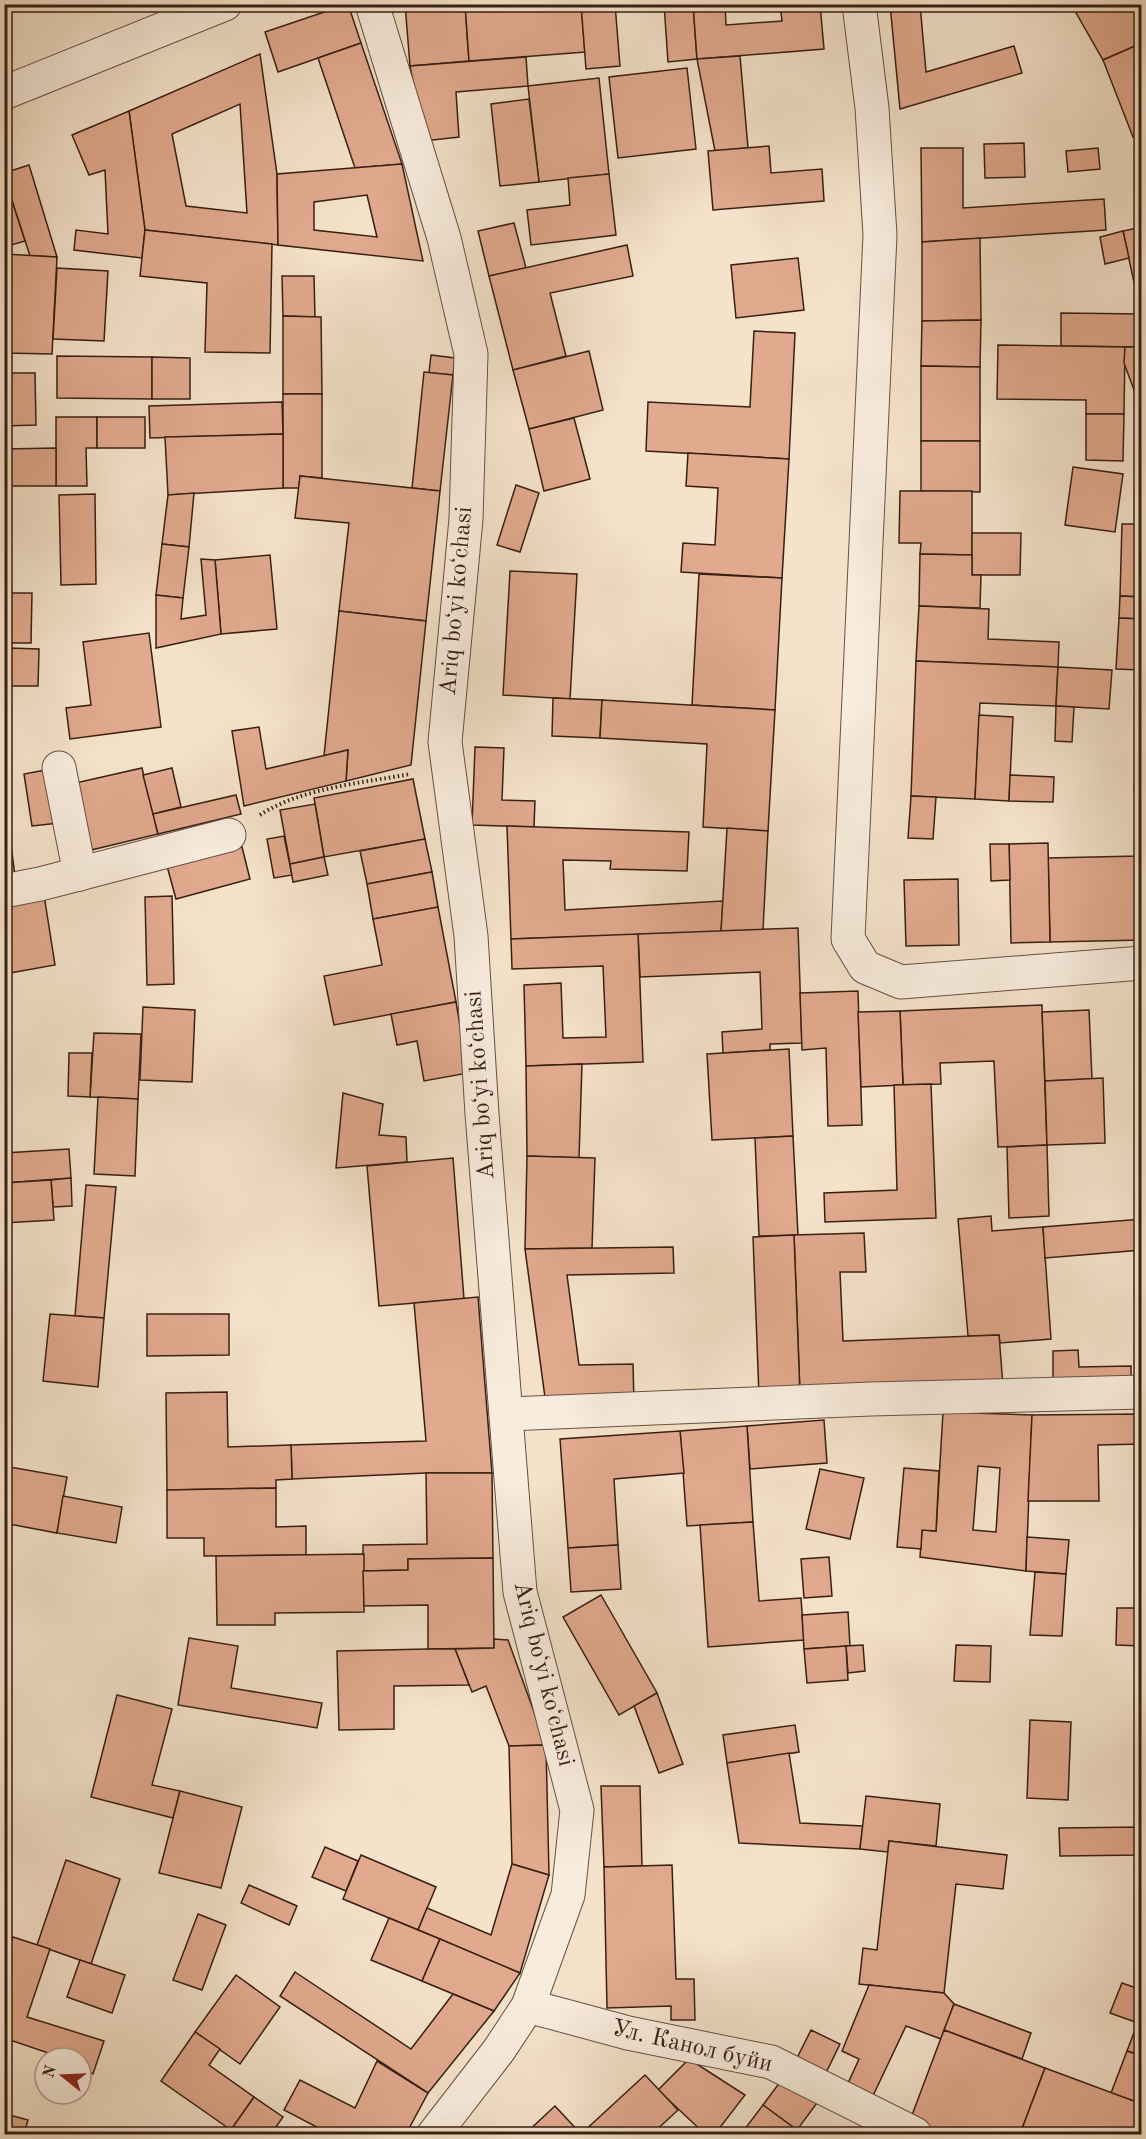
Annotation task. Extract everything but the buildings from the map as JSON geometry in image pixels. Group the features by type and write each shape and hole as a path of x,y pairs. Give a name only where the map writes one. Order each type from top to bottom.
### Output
{"street":[{"path":"4,93 225,4"},
{"name":"Ariq boʻyi koʻchasi","path":"372,4 444,238 471,354 466,519 445,742 471,936 482,1114 520,1592 577,1810 568,1895 528,2006 499,2050 434,2134"},
{"path":"859,4 872,108 880,235 848,939 865,967 901,982 1142,963"},
{"path":"59,768 80,874"},
{"path":"4,891 80,874 229,835"},
{"path":"506,1414 882,1399 1142,1392"},
{"name":"Ул. Канол буйи","path":"528,2006 628,2033 771,2062 915,2134"}],"path":[{"path":"229,835 275,805 294,799 448,766"}]}
